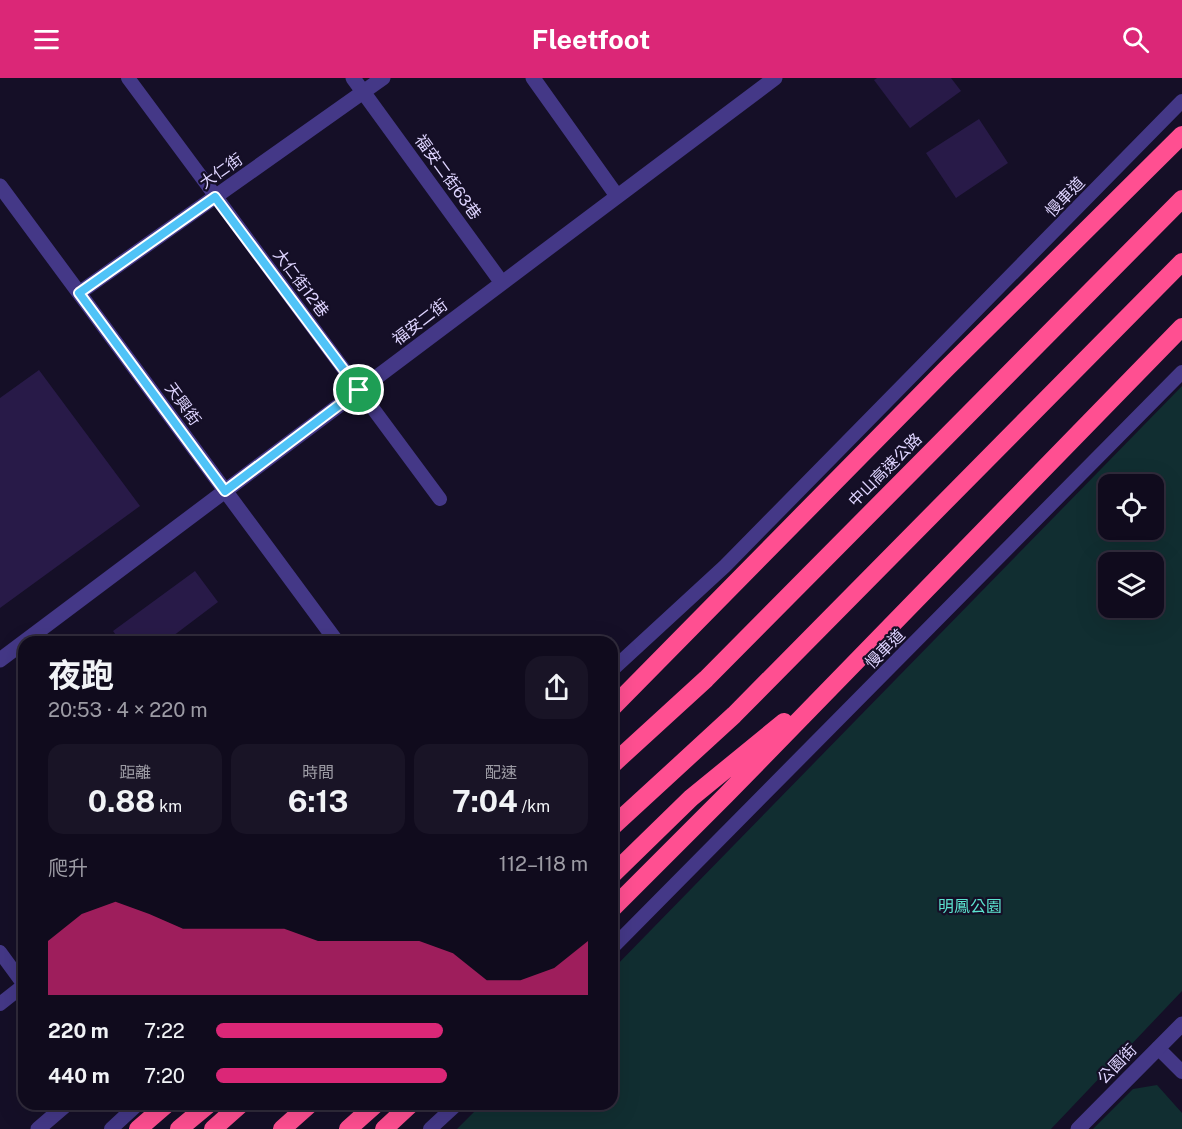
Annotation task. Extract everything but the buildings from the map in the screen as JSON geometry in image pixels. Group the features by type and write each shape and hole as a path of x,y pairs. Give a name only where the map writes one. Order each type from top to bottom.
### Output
{"highway":[{"path":"618,702 1182,135"},
{"name":"中山高速公路","path":"618,760 706,679 1182,199"},
{"path":"618,821 734,715 1182,262"},
{"path":"618,903 1182,327"},
{"path":"618,869 691,798 750,748 840,678"},
{"path":"138,1129 160,1110"},
{"path":"179,1129 202,1110"},
{"path":"213,1129 234,1110"},
{"path":"282,1129 303,1110"},
{"path":"348,1129 369,1110"},
{"path":"384,1129 405,1110"}],"street":[{"name":"福安二街63巷","path":"353,78 502,283"},
{"name":"大仁街","path":"79,293 383,78"},
{"path":"533,78 617,196"},
{"name":"福安二街","path":"40,636 225,491 617,196 754,84 775,78"},
{"name":"天興街","path":"0,186 333,636"},
{"name":"福安二街","path":"0,660 18,652"},
{"name":"公園街","path":"1078,1129 1182,1023"},
{"path":"38,1129 60,1110"}],"lane":[{"name":"大仁街12巷","path":"128,78 440,500"},
{"name":"慢車道","path":"618,665 725,567 1182,101"},
{"name":"慢車道","path":"618,942 1182,372"},
{"path":"0,952 18,977"},
{"path":"0,1004 18,990"},
{"path":"1158,1048 1182,1072"},
{"path":"111,1129 132,1110"},
{"path":"430,1129 451,1110"}],"green space":[{"name":"明鳳公園","path":"1182,386 1182,991 1051,1129 457,1129 476,1110 618,1110 618,964"},
{"path":"1157,1085 1182,1113 1182,1129 1093,1129 1133,1089"}],"route":[{"path":"215,197 359,390 225,491 79,293 215,197"}]}
